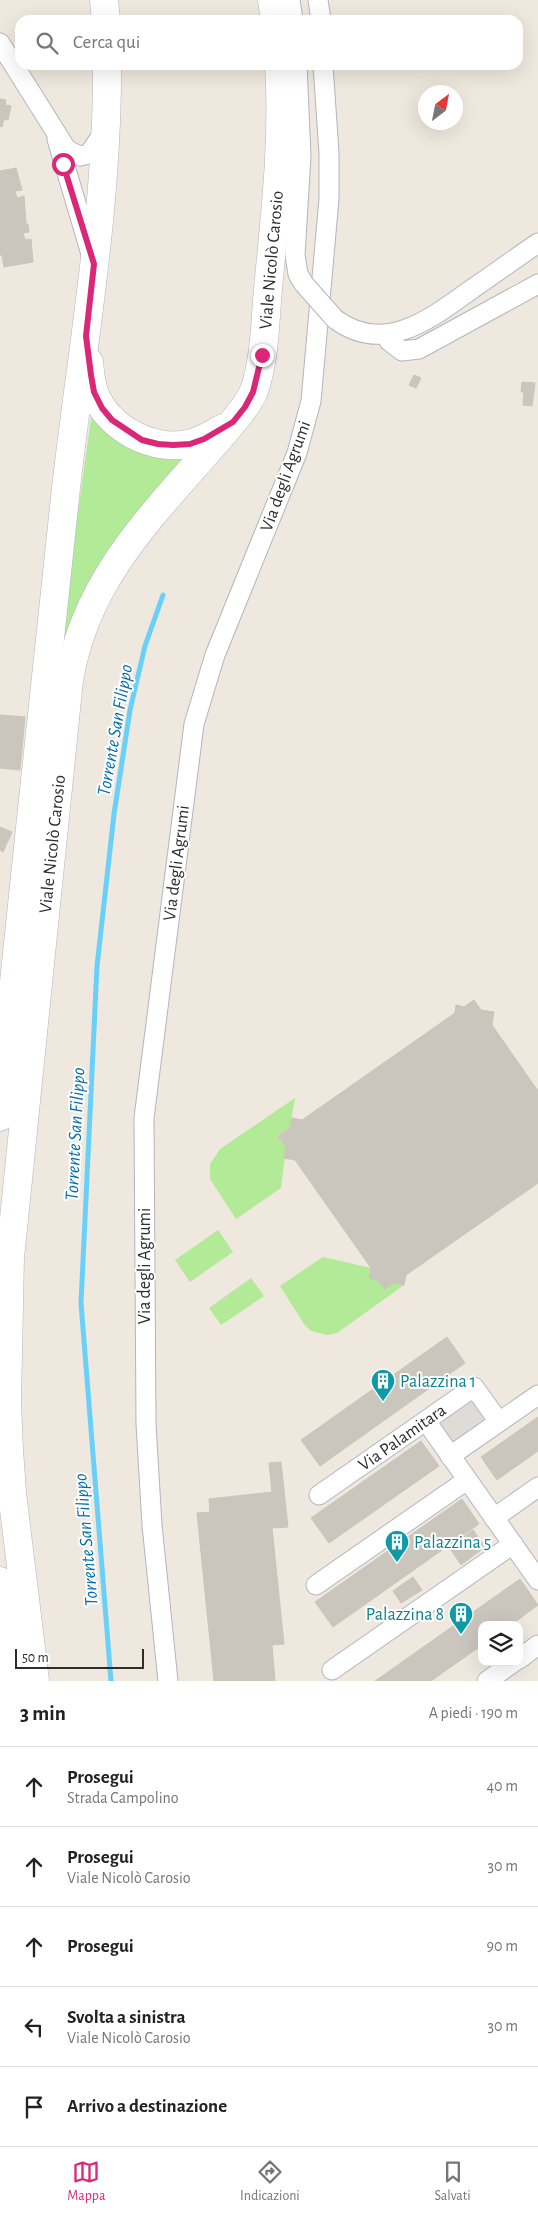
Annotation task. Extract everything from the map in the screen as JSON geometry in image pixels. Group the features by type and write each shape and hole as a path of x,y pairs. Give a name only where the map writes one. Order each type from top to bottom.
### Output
{"main road":[{"path":"104,0 106,15"},
{"path":"272,0 274,15"},
{"name":"Viale Nicolò Carosio","path":"35,1681 12,1493 7,1401 10,1258 14,1217 20,950 66,484 94,264 107,126 107,70"},
{"name":"Viale Nicolò Carosio","path":"0,1117 7,983 20,950 69,680 80,632 98,591 122,554 233,422 245,407 253,392 262,355 281,148 279,70"},
{"path":"86,336 94,392 102,408 112,420 142,440 158,444 190,444 204,439 233,422"},
{"path":"0,1581 12,1681"}],"street":[{"path":"290,0 292,15"},
{"path":"318,0 320,15"},
{"path":"0,43 15,67"},
{"path":"17,70 67,150 80,156 89,154 107,126"},
{"path":"297,70 301,156 295,265 304,284 335,319 345,326 367,333 386,334 406,330 435,316 538,243"},
{"name":"Via degli Agrumi","path":"168,1681 152,1525 146,1424 144,1118 194,724 215,655 297,453 311,401 329,200 329,153 324,70"},
{"path":"56,133 94,264"},
{"path":"386,334 394,347 402,351 419,349 538,284"},
{"name":"Via Palamitara","path":"319,1495 474,1387 499,1422"},
{"path":"450,1456 538,1395"},
{"path":"426,1421 512,1544 533,1561 538,1580"},
{"path":"316,1585 468,1480"},
{"path":"494,1518 538,1487"},
{"path":"332,1670 512,1544"},
{"path":"523,1655 538,1646"},
{"path":"487,1681 508,1666"}],"green space":[{"path":"92,411 189,457 64,649 59,649"},
{"path":"295,1098 290,1128 278,1136 286,1147 281,1188 236,1219 210,1179 210,1164 220,1149"},
{"path":"218,1230 233,1252 190,1282 175,1260"},
{"path":"323,1257 371,1268 369,1278 379,1281 385,1289 393,1283 404,1285 337,1333 327,1335 311,1331 304,1324 280,1286"},
{"path":"251,1278 264,1296 221,1325 209,1308"}],"shaded area":[{"path":"474,1387 499,1422 450,1456 426,1421"}],"building":[{"path":"0,99 6,100 5,105 11,106 8,120 4,119 2,127 0,126"},
{"path":"16,168 22,190 15,191 17,198 24,196 26,224 28,224 29,232 23,233 25,240 31,239 33,262 4,267 2,255 0,255 0,171"},
{"path":"414,375 421,378 416,388 409,385"},
{"path":"522,382 535,383 532,406 523,405 524,392 521,392"},
{"path":"0,715 25,717 20,770 0,768"},
{"path":"0,827 12,832 3,852 0,850"},
{"path":"474,1000 481,1010 494,1012 492,1025 538,1091 538,1183 406,1275 404,1285 393,1283 385,1289 379,1281 369,1278 371,1268 295,1160 284,1158 286,1147 278,1136 290,1128 292,1118 302,1120 455,1013 456,1005 464,1007"},
{"name":"Palazzina 1","path":"447,1337 465,1363 320,1466 301,1440"},
{"path":"538,1417 538,1451 497,1480 481,1457"},
{"path":"421,1441 439,1466 329,1543 311,1518"},
{"path":"281,1462 288,1527 272,1528 284,1644 272,1645 275,1681 214,1681 197,1513 210,1512 209,1499 272,1492 269,1463"},
{"name":"Palazzina 5","path":"462,1499 479,1524 333,1627 315,1602"},
{"path":"473,1530 485,1547 461,1565 449,1547"},
{"path":"413,1577 422,1590 401,1603 393,1591"},
{"name":"Palazzina 8","path":"520,1579 538,1605 516,1621 478,1621 478,1648 431,1681 375,1681"}],"waterway":[{"name":"Torrente San Filippo","path":"111,1681 81,1303 97,966 114,814 130,710 145,646 163,595"}],"place":[{"name":"Palazzina 1","path":"383,1402"},
{"name":"Palazzina 5","path":"397,1563"},
{"name":"Palazzina 8","path":"461,1635"}],"route":[{"path":"63,164 94,264 86,336 94,392 102,408 112,420 142,440 158,444 190,444 204,439 233,422 245,407 253,392 262,355"}]}
